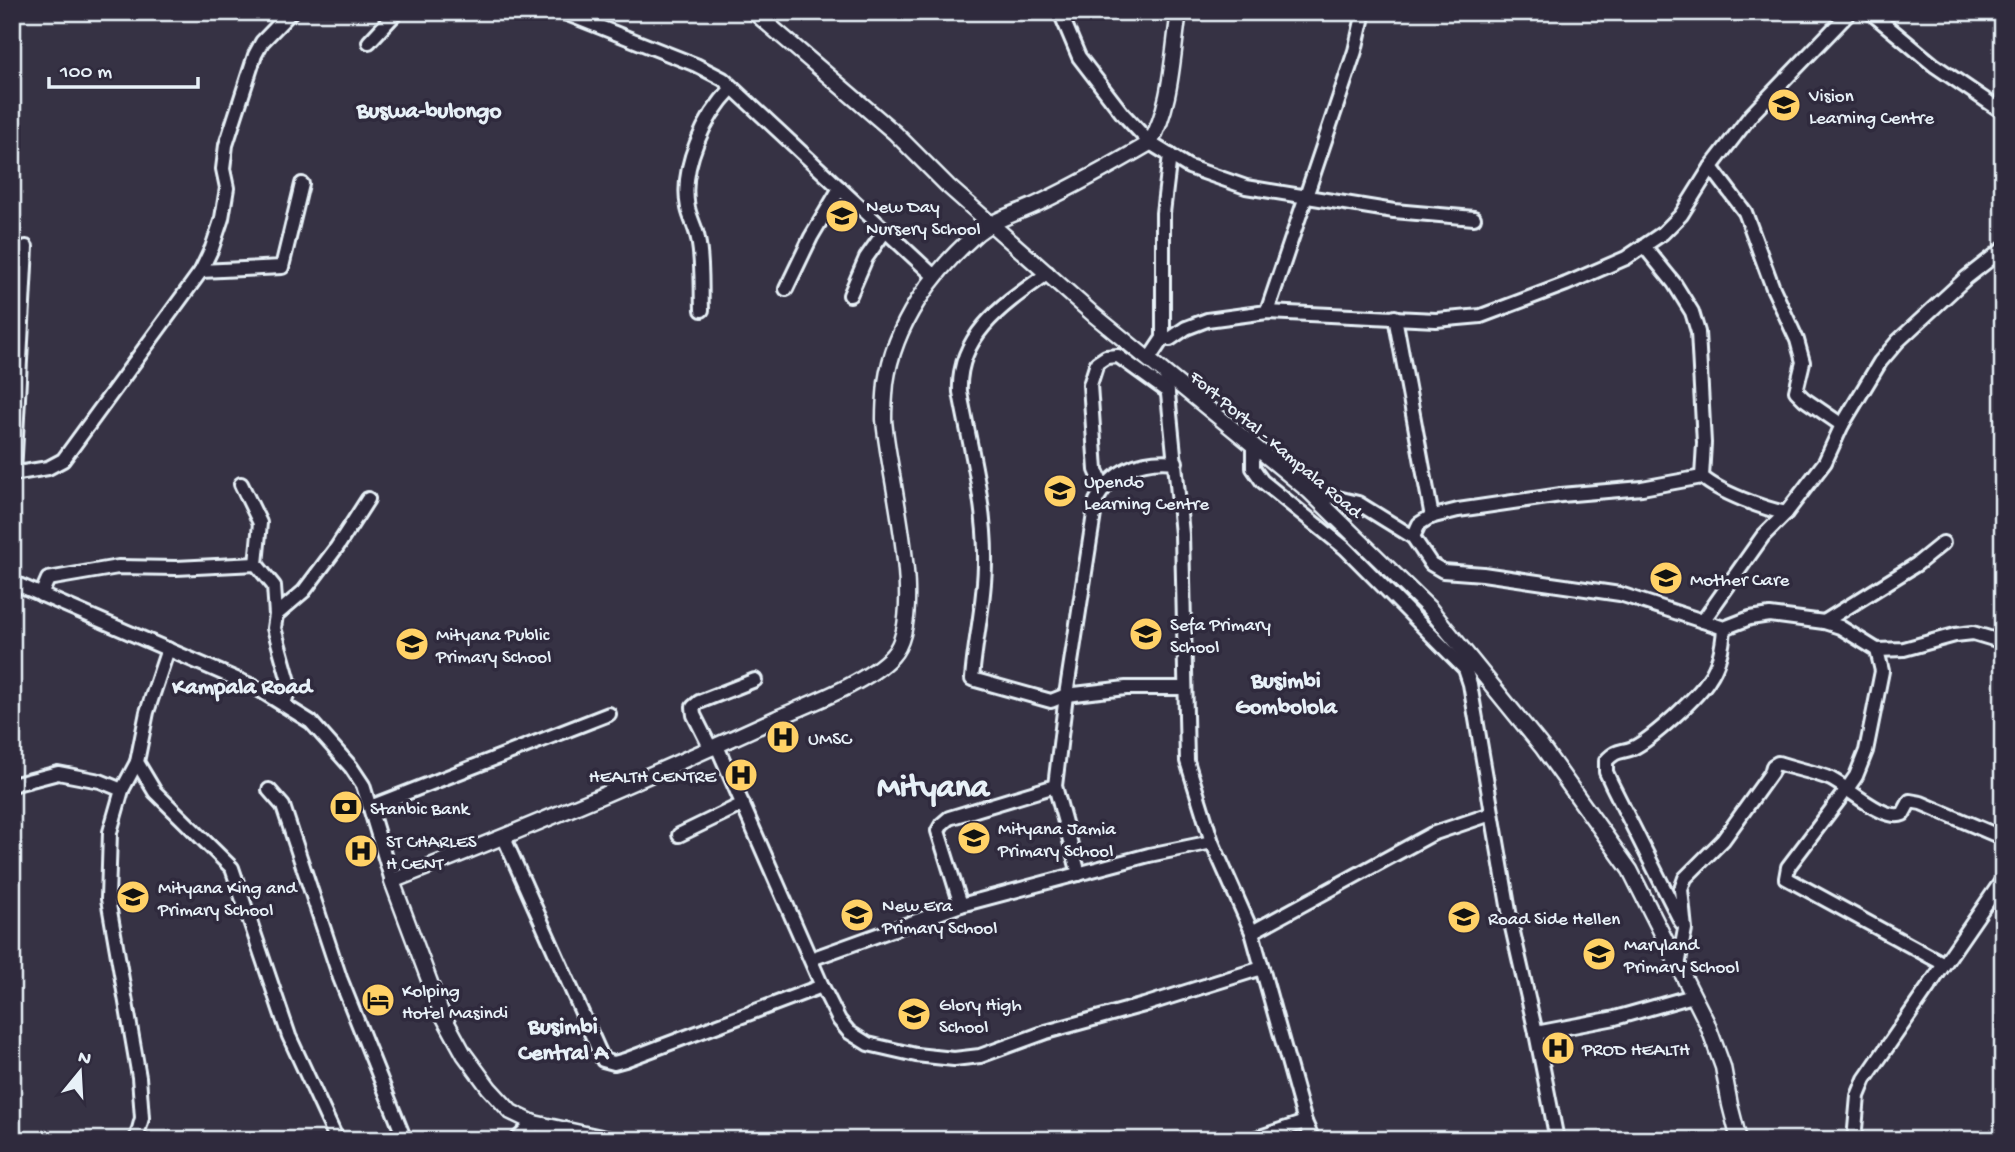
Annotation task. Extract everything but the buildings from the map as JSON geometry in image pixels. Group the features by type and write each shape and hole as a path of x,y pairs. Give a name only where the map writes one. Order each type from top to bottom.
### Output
{"main road":[{"name":"Fort Portal - Kampala Road","path":"754,12 895,133 990,223 1166,374 1309,491 1430,609 1519,717 1630,870 1707,1023 1723,1068 1739,1140"},
{"path":"613,1140 534,1123 511,1112 489,1088 464,1054 441,1012 391,881 504,838 714,747 848,685 893,655 901,640 907,617 904,541 884,419 886,382 897,345 917,302 934,276 990,223 1036,204 1150,143 1161,125 1163,116 1179,12"},
{"path":"517,1140 534,1123"}],"street":[{"path":"26,247 13,474 48,468 63,460 201,271 222,218 227,188 223,169 226,145 255,55 262,41 291,12"},
{"path":"369,42 397,12"},
{"path":"562,12 586,17 711,71 934,276"},
{"path":"1060,12 1079,57 1122,113 1150,143 1189,166 1246,187 1394,211 1474,218"},
{"path":"1267,312 1355,51 1364,12"},
{"path":"1163,338 1170,339 1186,328 1207,320 1267,312 1436,320 1481,316 1626,258 1663,233 1681,215 1711,167 1751,115 1850,12"},
{"path":"1870,12 1934,65 2003,112"},
{"path":"702,310 699,241 688,209 688,172 694,149 721,100 732,88"},
{"path":"1149,359 1163,338 1163,213 1170,155"},
{"path":"1711,167 1745,212 1773,288 1797,341 1802,362 1796,391 1842,425"},
{"path":"201,271 282,267 302,184"},
{"path":"786,289 811,237 840,188"},
{"path":"850,295 866,258 885,231"},
{"path":"1644,246 1675,283 1692,312 1698,332 1704,443 1702,477"},
{"path":"1703,621 1755,547 1786,513 1825,462 1842,425 1880,362 1898,341 1966,278 2003,250"},
{"path":"1048,273 994,313 978,331 959,375 981,507 985,557 972,679 1051,701 1066,695 1126,688 1185,688"},
{"path":"1395,317 1433,517"},
{"path":"1103,486 1096,470 1090,385 1097,363 1106,357 1118,356 1168,392"},
{"path":"1166,374 1182,534 1187,761 1212,842 1252,932 1305,1122 1313,1140"},
{"path":"1253,446 1253,468 1262,481 1345,548 1465,669 1472,695 1511,923 1557,1140"},
{"path":"1079,874 1055,786 1096,501 1103,486 1119,472 1160,460 1175,462"},
{"path":"1413,537 1419,524 1433,517 1481,506 1642,488 1702,477 1728,492 1773,511 1786,513"},
{"path":"241,484 260,523 256,564 274,586 274,628 290,685 284,704"},
{"path":"1309,491 1358,503 1413,537 1431,564 1443,571 1483,574 1620,594 1724,628 1750,618 1770,615 1824,622 1840,627 1877,650 1904,649 1973,633 2003,642"},
{"path":"276,615 304,591 368,499"},
{"path":"1824,622 1917,565 1943,543"},
{"path":"41,595 48,579 118,567 176,568 256,564"},
{"path":"12,582 255,687 311,722 351,767 363,785 391,881"},
{"path":"1685,929 1612,785 1606,772 1605,761 1613,753 1633,748 1674,718 1710,679 1723,644 1724,628"},
{"path":"136,1140 142,1118 139,1077 108,899 110,832 122,790 137,762 147,712 168,649"},
{"path":"1877,650 1882,671 1866,751 1856,776 1788,867 1786,878 1944,964"},
{"path":"755,680 699,702 694,707 694,715 743,804 839,1020 849,1032 868,1044 916,1055 954,1059 980,1056 1046,1032 1262,968"},
{"path":"370,807 609,714"},
{"path":"137,762 155,792 232,868 289,1036 337,1140"},
{"path":"1678,966 1685,929 1681,889 1685,878 1723,840 1764,784 1773,766 1778,763 1829,778 1860,799 1894,816 1903,814 1910,801 1915,801 2003,838"},
{"path":"12,785 58,773 100,781 122,790"},
{"path":"961,905 938,831 942,824 949,818 1055,786"},
{"path":"269,790 283,806 340,978 405,1140"},
{"path":"679,835 743,804"},
{"path":"1252,932 1432,834 1491,814"},
{"path":"504,838 603,1059 614,1063 625,1060 822,986"},
{"path":"811,959 961,905 1149,855 1212,842"},
{"path":"1854,1140 1858,1096 1865,1079 2003,879"},
{"path":"1536,1033 1615,1018 1693,996"},
{"path":"1251,1140 1305,1122"}],"place":[{"name":"Vision Learning Centre","path":"1784,105"},
{"name":"New Day Nursery School","path":"842,216"},
{"name":"Upendo Learning Centre","path":"1060,491"},
{"name":"Mother Care","path":"1666,578"},
{"name":"Sefa Primary School","path":"1146,634"},
{"name":"Mityana Public Primary School","path":"412,644"},
{"name":"UMSC","path":"783,737"},
{"name":"HEALTH CENTRE","path":"741,775"},
{"name":"Stanbic Bank","path":"346,807"},
{"name":"Mityana Jamia Primary School","path":"974,838"},
{"name":"ST CHARLES H CENT","path":"361,851"},
{"name":"Mityana King and Primary School","path":"133,897"},
{"name":"New Era Primary School","path":"857,915"},
{"name":"Road Side Hellen","path":"1464,917"},
{"name":"Maryland Primary School","path":"1599,954"},
{"name":"Kolping Hotel Masindi","path":"378,1000"},
{"name":"Glory High School","path":"914,1014"},
{"name":"PROD HEALTH","path":"1558,1048"}],"district":[{"name":"Buswa-bulongo","path":"429,109"},
{"name":"Kampala Road","path":"242,685"},
{"name":"Busimbi Gombolola","path":"1286,692"},
{"name":"Mityana","path":"933,783"},
{"name":"Busimbi Central A","path":"563,1038"}]}
